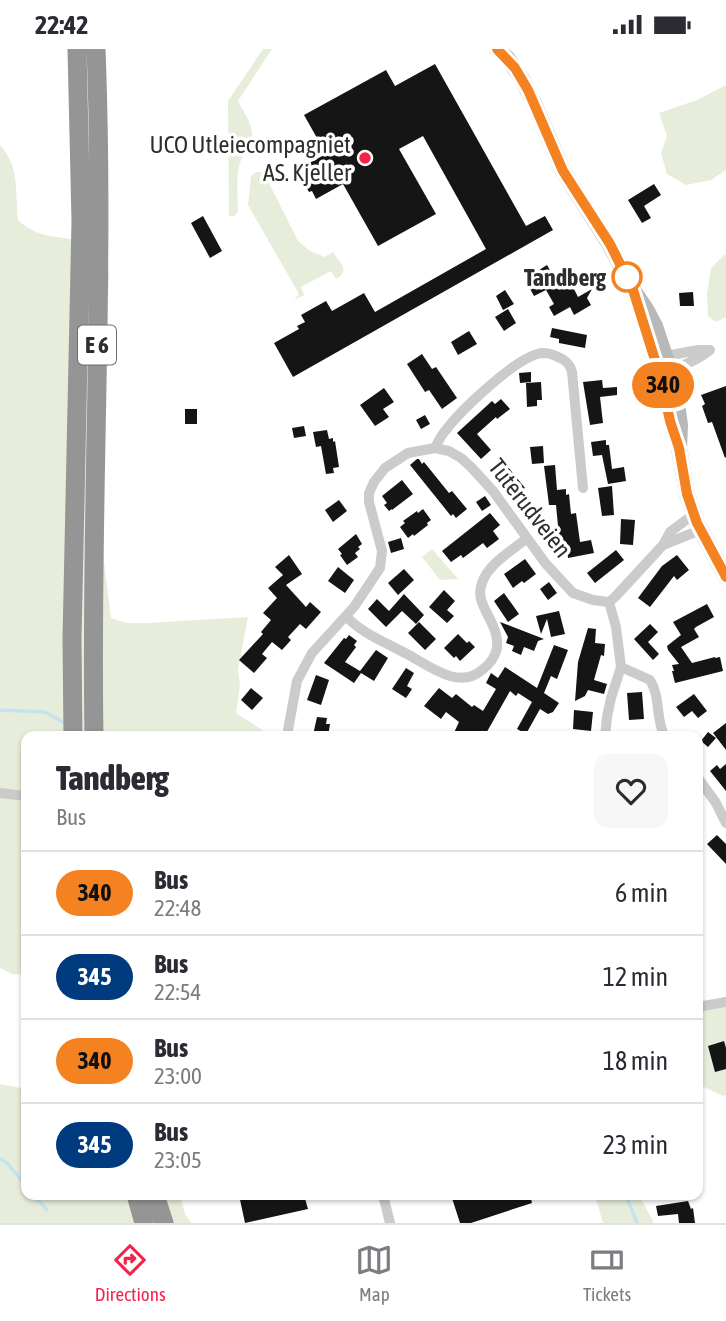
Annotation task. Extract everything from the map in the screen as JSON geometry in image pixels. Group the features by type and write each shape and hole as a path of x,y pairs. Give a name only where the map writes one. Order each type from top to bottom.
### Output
{"highway":[{"name":"E 6","path":"74,731 72,639 81,221 77,49"},
{"name":"E 6","path":"94,731 92,642 100,234 96,49"},
{"path":"137,1200 144,1223"},
{"path":"157,1200 164,1223"}],"main road":[{"path":"497,49 515,68 528,90 563,171 610,244 655,326 680,419 679,448 684,484 697,523 726,577"}],"street":[{"path":"288,730 297,681 304,667 319,643 346,616 376,575 382,561 382,551 369,502 374,481 385,468 408,453 435,448 447,428 506,372 526,358 543,353 554,355 567,362 572,372 583,488"},
{"name":"Tuterudveien","path":"435,448 449,451 471,467 493,491 546,564 573,593 583,598 609,602"},
{"path":"606,731 611,698 621,667 616,627 609,602 663,545 697,523"},
{"path":"346,616 368,633 440,673 454,678 479,674 497,648 494,624 481,598 482,581 486,573 527,538"},
{"path":"621,667 650,680 656,693 658,716 663,731"},
{"path":"703,785 726,824"},
{"path":"0,793 21,795"},
{"path":"703,1006 726,1002"},
{"path":"384,1200 390,1223"}],"green space":[{"path":"263,49 272,49 238,101 250,124 252,136 239,167 238,212 229,216 228,101"},
{"path":"726,85 726,170 711,180 686,185 667,174 661,153 667,136 659,113 697,100"},
{"path":"0,145 14,171 18,220 44,235 81,241 106,251 109,272 103,553 111,618 126,623 148,623 248,617 238,670 240,685 236,713 264,731 21,731 21,975 12,974 0,968"},
{"path":"256,172 265,175 298,241 310,251 325,257 333,252 343,267 340,276 336,279 331,271 301,287 304,295 294,300 299,294 248,205 251,176"},
{"path":"724,255 726,317 716,322 708,316 707,294 711,268"},
{"path":"432,549 458,579 440,580 422,557"},
{"path":"726,1007 726,1095 723,1096 703,1086 703,1011"},
{"path":"0,1084 21,1088 21,1200 181,1200 191,1223 0,1223"},
{"path":"596,1200 642,1200 654,1223 603,1223"}],"building":[{"path":"435,64 526,226 545,216 553,230 293,377 274,343 299,329 297,326 305,322 301,315 326,301 332,311 364,293 375,312 486,249 423,136 399,149 436,214 378,246 343,184 316,199 296,170 326,154 304,115 386,70 395,86"},
{"path":"654,184 661,195 644,206 651,218 642,223 628,200"},
{"path":"203,216 222,251 210,258 191,223"},
{"path":"547,265 554,277 565,271 578,297 592,289 587,298 591,305 574,315 570,307 554,316 549,307 554,304 546,290 534,296 528,285 543,277 539,270"},
{"path":"505,290 514,304 503,310 496,296"},
{"path":"693,292 694,306 680,306 679,293"},
{"path":"508,309 516,323 504,331 495,317"},
{"path":"552,328 587,335 585,348 559,343 559,339 550,337"},
{"path":"469,331 477,344 458,355 451,342"},
{"path":"422,354 432,369 436,367 457,398 442,409 429,390 425,392 407,364"},
{"path":"531,372 531,382 520,383 519,373"},
{"path":"602,380 603,388 617,387 617,395 600,397 603,423 590,425 583,382"},
{"path":"541,382 542,400 537,400 537,406 527,407 526,383"},
{"path":"726,386 725,458 712,422 708,423 701,395"},
{"path":"384,388 394,402 383,409 389,417 375,426 360,405"},
{"path":"501,399 510,409 477,434 491,450 481,459 457,433 492,401 495,404"},
{"path":"185,409 197,409 197,424 185,424"},
{"path":"425,415 430,424 421,429 416,420"},
{"path":"304,426 306,436 294,438 292,428"},
{"path":"327,430 329,439 333,438 333,442 335,441 339,467 333,468 334,473 326,474 321,446 316,447 313,432"},
{"path":"606,440 612,469 624,467 626,481 608,484 602,455 593,456 591,442"},
{"path":"543,446 544,463 532,464 530,447"},
{"path":"417,459 422,464 424,462 449,493 452,491 467,509 456,518 453,514 451,516 410,465"},
{"path":"503,465 506,469 508,467 525,488 514,497 494,473"},
{"path":"555,465 557,490 566,489 566,495 569,494 571,514 576,513 580,542 591,540 594,553 568,558 567,549 556,554 551,544 550,541 559,536 556,505 549,505 544,466"},
{"path":"402,480 413,494 389,511 382,496"},
{"path":"612,486 614,515 602,516 598,488"},
{"path":"485,496 491,505 482,511 476,502"},
{"path":"339,500 347,511 333,522 325,510"},
{"path":"423,509 431,520 414,536 413,534 408,538 400,527 405,523 403,521"},
{"path":"490,513 500,525 493,531 499,539 487,548 483,543 463,558 461,555 451,562 442,551"},
{"path":"621,519 635,520 633,545 620,544"},
{"path":"356,534 362,544 355,553 358,557 347,565 338,549"},
{"path":"401,538 404,549 391,553 388,542"},
{"path":"616,550 624,560 595,583 587,573"},
{"path":"289,555 302,574 286,585 306,607 310,602 321,612 306,629 300,624 288,637 291,640 282,650 272,642 262,654 267,658 254,673 239,660 263,634 261,632 271,620 263,613 277,598 268,588 283,575 275,567"},
{"path":"677,555 689,570 677,580 674,576 650,607 638,598 662,566"},
{"path":"525,559 536,574 513,588 504,574"},
{"path":"338,567 354,580 345,593 328,581"},
{"path":"404,569 414,580 398,595 388,583"},
{"path":"549,582 557,593 548,600 540,589"},
{"path":"444,590 455,601 447,610 454,616 447,623 429,607"},
{"path":"504,593 519,614 508,622 494,601"},
{"path":"404,594 424,615 416,624 402,611 386,627 368,609 377,599 389,611"},
{"path":"707,604 714,617 694,629 699,637 681,647 692,663 720,657 723,671 675,683 672,665 679,664 667,646 681,635 673,622"},
{"path":"559,611 565,634 551,637 547,619 541,634 536,616"},
{"path":"419,622 436,639 425,650 408,633"},
{"path":"500,622 544,639 538,641 534,651 524,647 521,655 512,651 514,646 506,643 508,637"},
{"path":"650,624 658,632 648,642 659,654 653,660 634,639"},
{"path":"588,628 596,629 595,643 605,644 604,656 601,655 594,680 607,684 604,694 588,690 585,696 575,701 578,662"},
{"path":"458,634 475,647 460,661 444,648"},
{"path":"349,635 357,641 354,645 356,647 345,662 360,671 376,650 388,658 374,681 361,673 354,683 324,663"},
{"path":"554,645 568,650 557,679 551,676 544,693 559,703 553,712 548,714 540,709 528,731 517,729 532,702 510,691 487,731 455,731 459,722 446,712 441,719 424,706 439,688 452,698 456,694 472,707 474,705 483,711 496,689 486,683 491,673 498,678 505,667 537,688"},
{"path":"406,668 414,673 407,686 412,689 406,698 392,689"},
{"path":"316,675 329,680 321,705 307,700"},
{"path":"251,688 263,698 252,710 241,700"},
{"path":"642,692 644,719 629,720 627,693"},
{"path":"694,694 707,711 698,718 692,711 684,717 676,707"},
{"path":"574,710 593,712 591,731 573,729"},
{"path":"317,717 327,718 329,731 314,731"},
{"path":"726,723 726,750 713,733"},
{"path":"708,732 716,738 708,747 703,743"},
{"path":"726,764 726,791 710,771 717,765 720,769"},
{"path":"717,835 726,844 726,864 707,844"},
{"path":"724,1041 726,1069 715,1072 708,1046"},
{"path":"240,1200 305,1200 308,1209 245,1223"},
{"path":"453,1200 531,1200 532,1203 471,1223 460,1223"},
{"path":"688,1201 691,1209 693,1208 695,1223 679,1223 678,1214 658,1216 656,1206"}],"waterway":[{"path":"0,710 45,712 65,723"},
{"path":"0,1159 21,1180"},
{"path":"38,1200 47,1210"},
{"path":"628,1200 637,1223"}],"bus line":[{"name":"340","path":"497,49 515,68 528,90 563,171 610,244 633,290 661,379 679,448 687,494 697,523 726,577"}],"place":[{"name":"UCO Utleiecompagniet AS. Kjeller","path":"365,158"},
{"name":"Tandberg","path":"627,277"}]}
